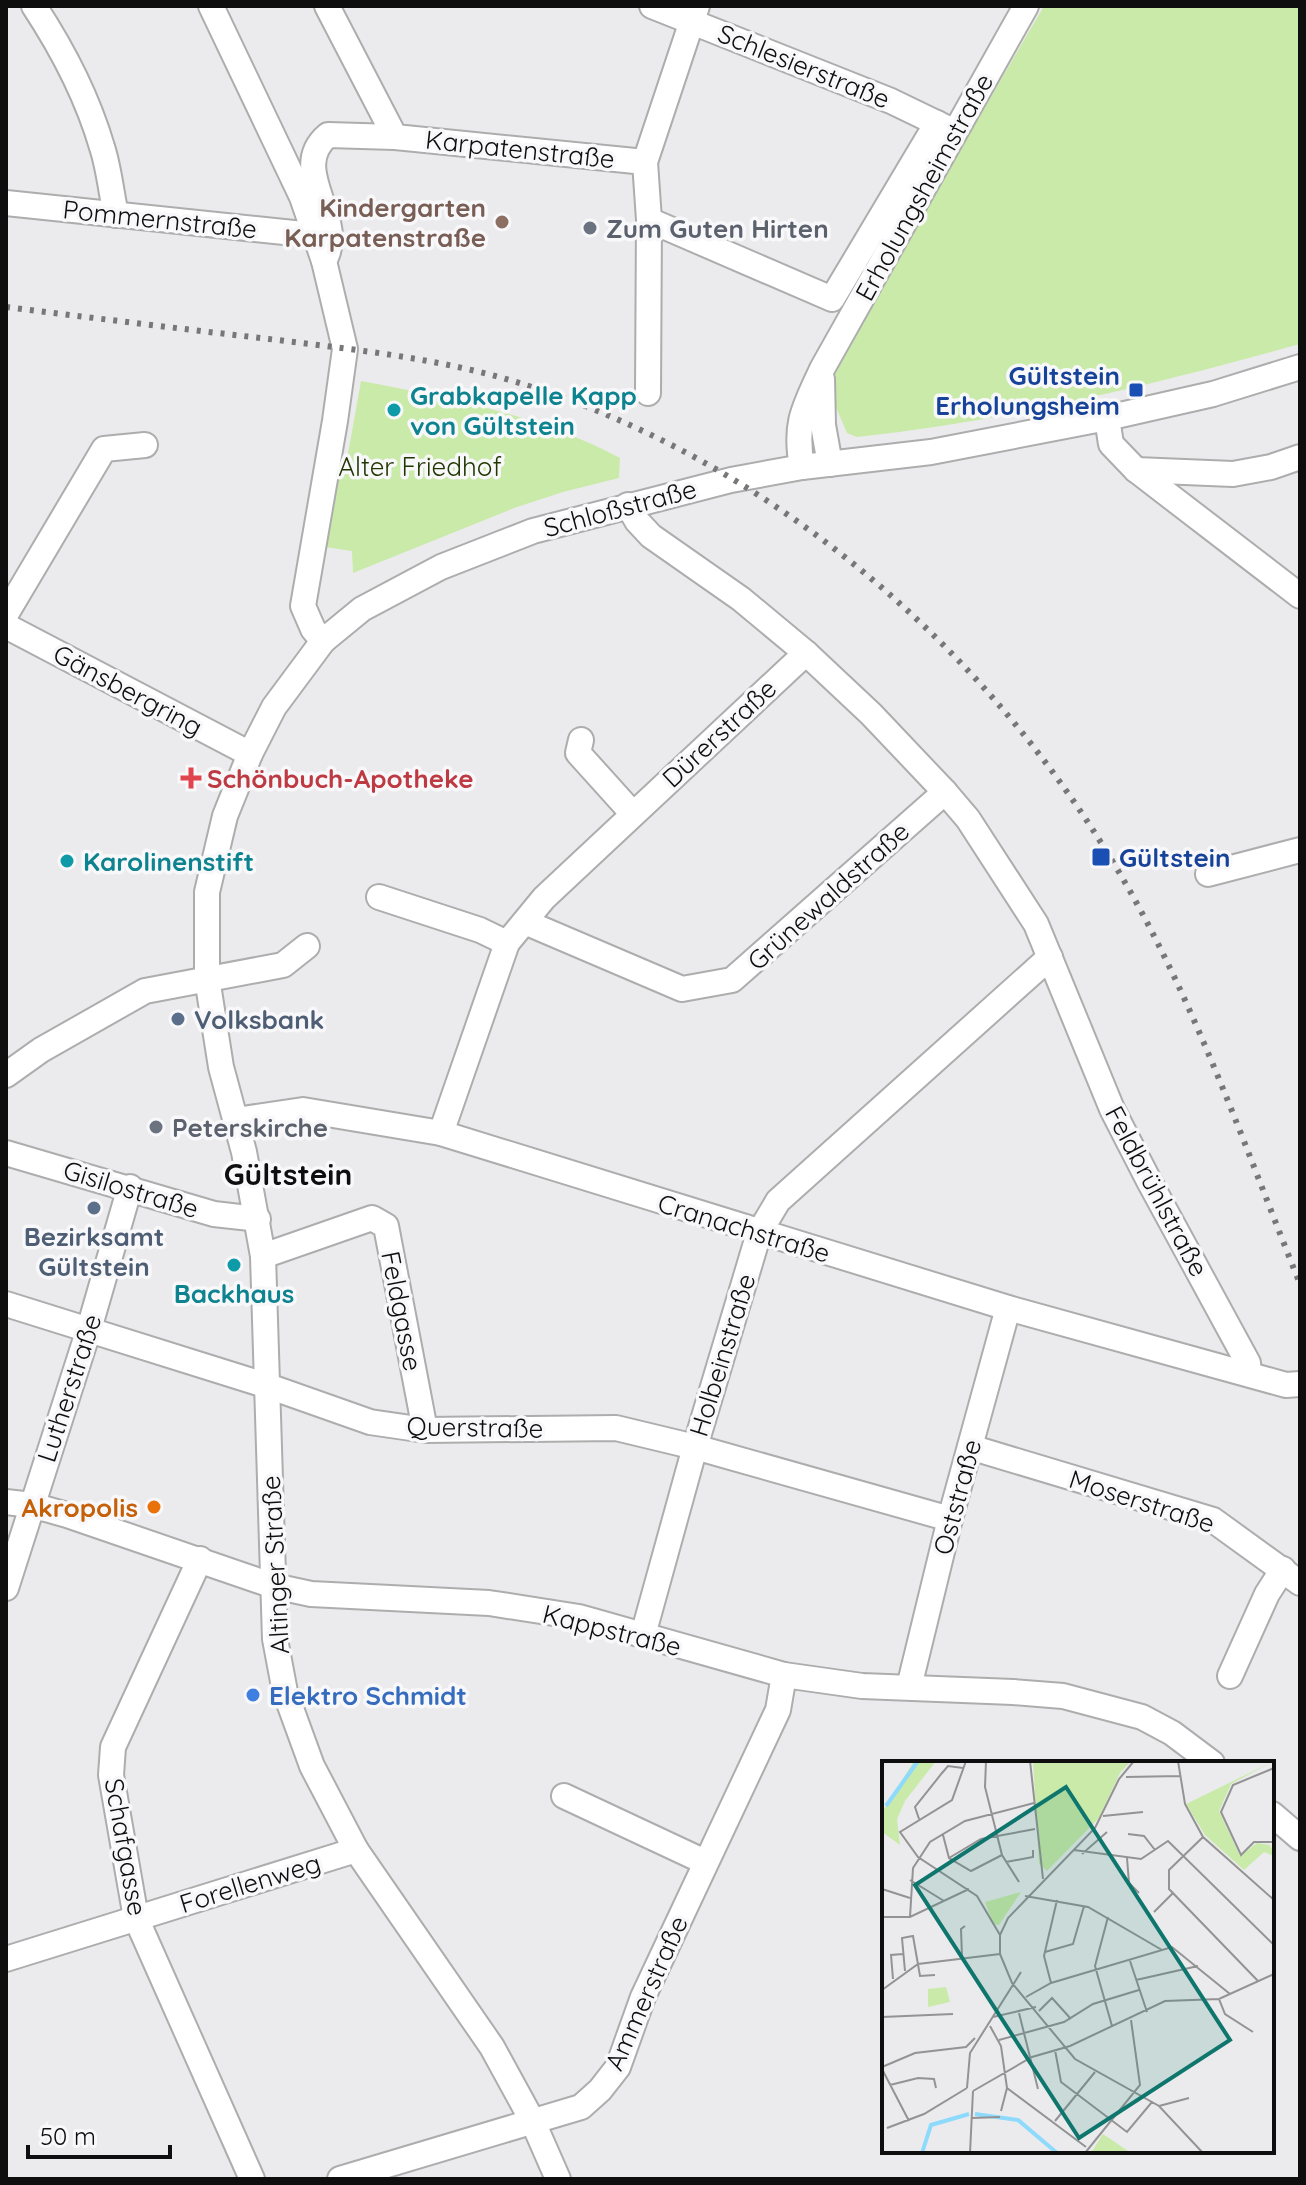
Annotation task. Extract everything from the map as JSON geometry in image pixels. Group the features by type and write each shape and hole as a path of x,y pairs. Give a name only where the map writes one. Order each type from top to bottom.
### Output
{"street":[{"path":"34,6 60,46 84,95 103,149 116,215"},
{"path":"211,6 302,197 324,261 345,349 303,606 313,629 323,641"},
{"name":"Karpatenstraße","path":"327,6 395,137"},
{"name":"Schlesierstraße","path":"652,6 694,13 945,128"},
{"name":"Erholungsheimstraße","path":"802,467 797,440 801,415 822,369 945,128 1026,6"},
{"path":"648,393 649,220 645,162 694,13"},
{"path":"649,220 832,299 945,128"},
{"name":"Karpatenstraße","path":"324,261 330,251 330,232 311,160 316,145 328,135 395,137 645,162"},
{"name":"Pommernstraße","path":"6,203 313,235"},
{"name":"Schloßstraße","path":"207,978 207,892 225,816 250,754 274,707 323,641 362,609 441,567 533,531 628,505 731,480 802,467 931,452 1107,418 1213,394 1300,367"},
{"name":"Erholungsheimstraße","path":"822,369 822,414 830,464"},
{"path":"1107,418 1111,444 1136,470 1300,596"},
{"path":"6,614 104,449 145,445"},
{"path":"1136,470 1233,474 1271,467 1300,457"},
{"name":"Feldbrühlstraße","path":"628,505 651,536 741,599 806,653 871,714 968,819 1036,924 1112,1109 1248,1363 1249,1374"},
{"name":"Gänsbergring","path":"6,626 250,754"},
{"name":"Dürerstraße","path":"441,1133 507,943 544,898 806,653"},
{"path":"581,740 578,753 633,814"},
{"name":"Grünewaldstraße","path":"525,922 682,989 732,980 945,792"},
{"path":"1208,874 1300,850"},
{"path":"379,897 480,930 507,943"},
{"path":"6,1075 41,1050 145,991 283,965 307,946"},
{"name":"Holbeinstraße","path":"643,1635 759,1233 778,1201 1050,957"},
{"name":"Altinger Straße","path":"207,978 221,1067 236,1120 263,1256 275,1639 285,1692 312,1766 356,1850 492,2047 533,2122 558,2179"},
{"name":"Cranachstraße","path":"236,1120 303,1110 441,1133 1008,1308 1249,1374"},
{"name":"Gisilostraße","path":"6,1153 214,1214 258,1219"},
{"name":"Lutherstraße","path":"6,1588 89,1329 130,1187"},
{"name":"Feldgasse","path":"263,1256 372,1218 386,1226 425,1430"},
{"name":"Querstraße","path":"6,1304 268,1386 370,1422 425,1430 616,1428 695,1447 950,1519"},
{"name":"Oststraße","path":"909,1687 950,1519 1008,1308"},
{"path":"1249,1374 1286,1385 1300,1384"},
{"name":"Moserstraße","path":"970,1447 1213,1520 1292,1576"},
{"name":"Kappstraße","path":"6,1502 32,1505 274,1586 311,1594 489,1603 579,1617 784,1675 862,1686 1063,1696 1142,1717 1172,1733 1209,1761"},
{"name":"Schafgasse","path":"200,1559 113,1747 111,1775 136,1918 252,2179"},
{"path":"1230,1676 1267,1594 1292,1576"},
{"name":"Ammerstraße","path":"340,2179 581,2107 600,2090 618,2067 643,1997 778,1710 784,1675"},
{"path":"564,1796 705,1862"},
{"path":"1274,1816 1300,1838"},
{"name":"Forellenweg","path":"6,1959 356,1850"}],"green space":[{"path":"1044,6 1300,6 1300,344 1136,387 1025,411 857,437 847,433 829,391 835,363"},
{"name":"Alter Friedhof","path":"361,381 461,401 558,430 620,458 619,478 517,507 353,573 352,551 325,547 339,472 346,465"}],"railway":[{"path":"6,307 352,349 488,374 586,406 680,450 770,502 854,564 932,634 1003,710 1067,792 1123,879 1197,1027 1300,1284"}],"place":[{"name":"Kindergarten Karpatenstraße","path":"502,222"},
{"name":"Zum Guten Hirten","path":"590,228"},
{"name":"Gültstein Erholungsheim","path":"1136,390"},
{"name":"Grabkapelle Kapp von Gültstein","path":"394,410"},
{"name":"Schönbuch-Apotheke","path":"191,778"},
{"name":"Gültstein","path":"1101,857"},
{"name":"Karolinenstift","path":"67,861"},
{"name":"Volksbank","path":"178,1019"},
{"name":"Peterskirche","path":"156,1127"},
{"name":"Bezirksamt Gültstein","path":"94,1208"},
{"name":"Backhaus","path":"234,1265"},
{"name":"Akropolis","path":"154,1507"},
{"name":"Elektro Schmidt","path":"253,1695"}],"district":[{"name":"Gültstein","path":"288,1174"}]}
